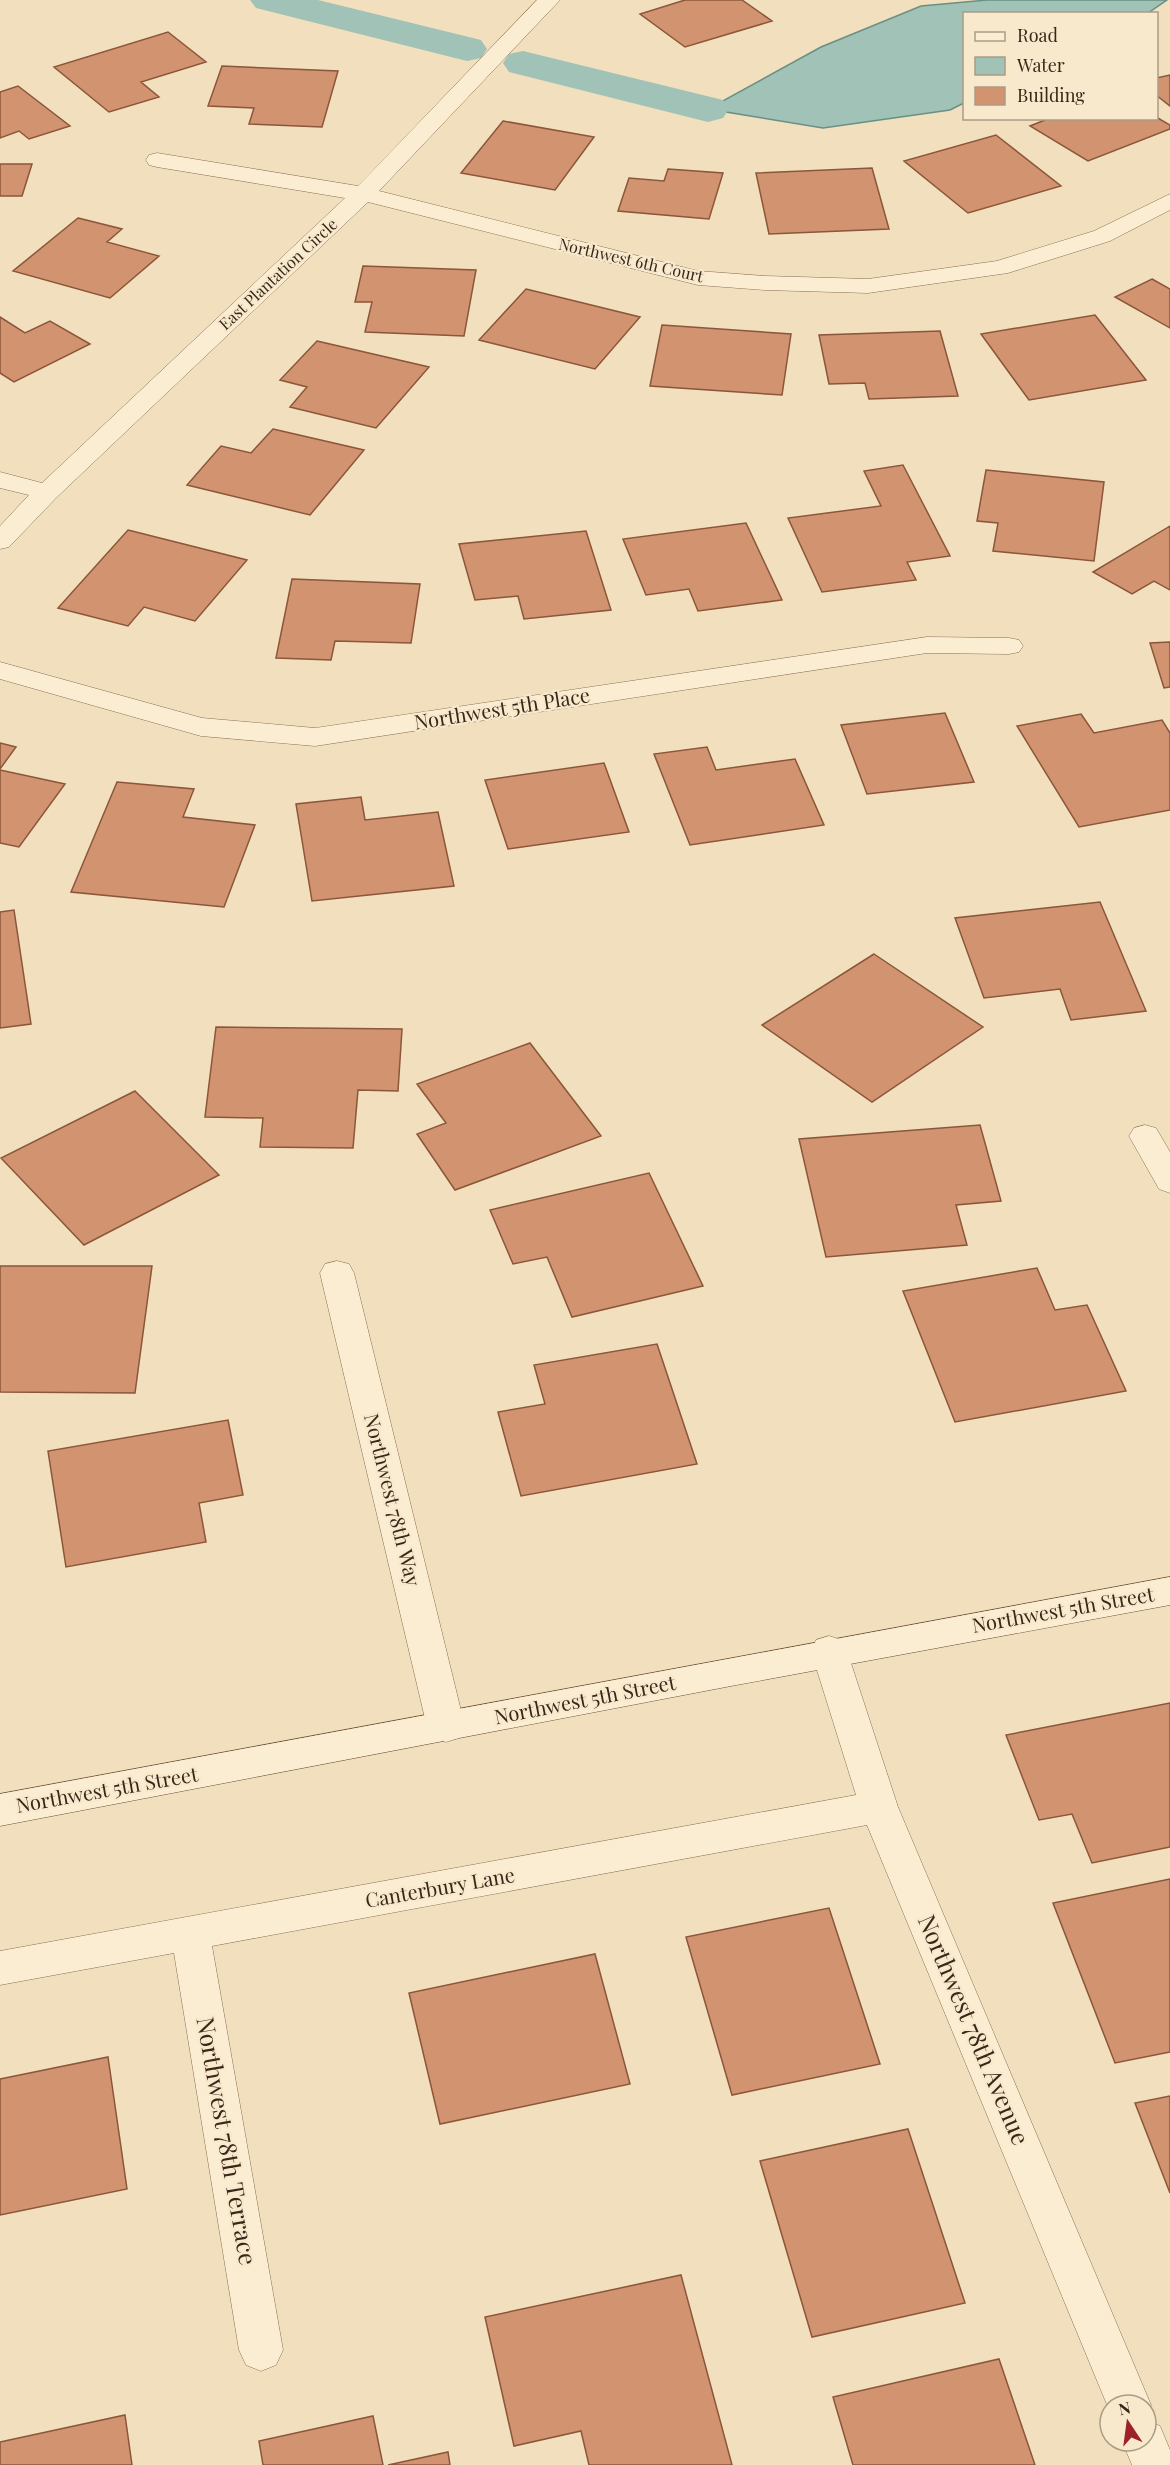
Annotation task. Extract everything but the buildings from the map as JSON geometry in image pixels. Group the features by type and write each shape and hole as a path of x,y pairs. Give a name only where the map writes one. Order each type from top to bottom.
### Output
{"street":[{"name":"East Plantation Circle","path":"0,541 47,492 363,194 549,0"},
{"name":"Northwest 6th Court","path":"157,160 363,194 698,278 765,283 868,286 1000,268 1102,236 1170,201"},
{"path":"0,480 47,492"},
{"name":"Northwest 5th Place","path":"0,670 201,727 315,737 927,645 1009,646"},
{"path":"1145,1136 1170,1181"},
{"name":"Northwest 78th Way","path":"337,1273 446,1727"},
{"name":"Northwest 5th Street","path":"0,1810 446,1727 829,1651 1170,1591"},
{"name":"Northwest 78th Avenue","path":"829,1651 879,1807 1124,2393"},
{"name":"Canterbury Lane","path":"0,1968 879,1807"},
{"name":"Northwest 78th Terrace","path":"190,1933 261,2350"}],"water":[{"path":"987,0 1167,0 1149,12 963,12 963,104 950,110 823,128 708,109 821,47 921,6"}],"waterway":[{"path":"270,0 467,49"},
{"path":"523,63 708,109"}]}
